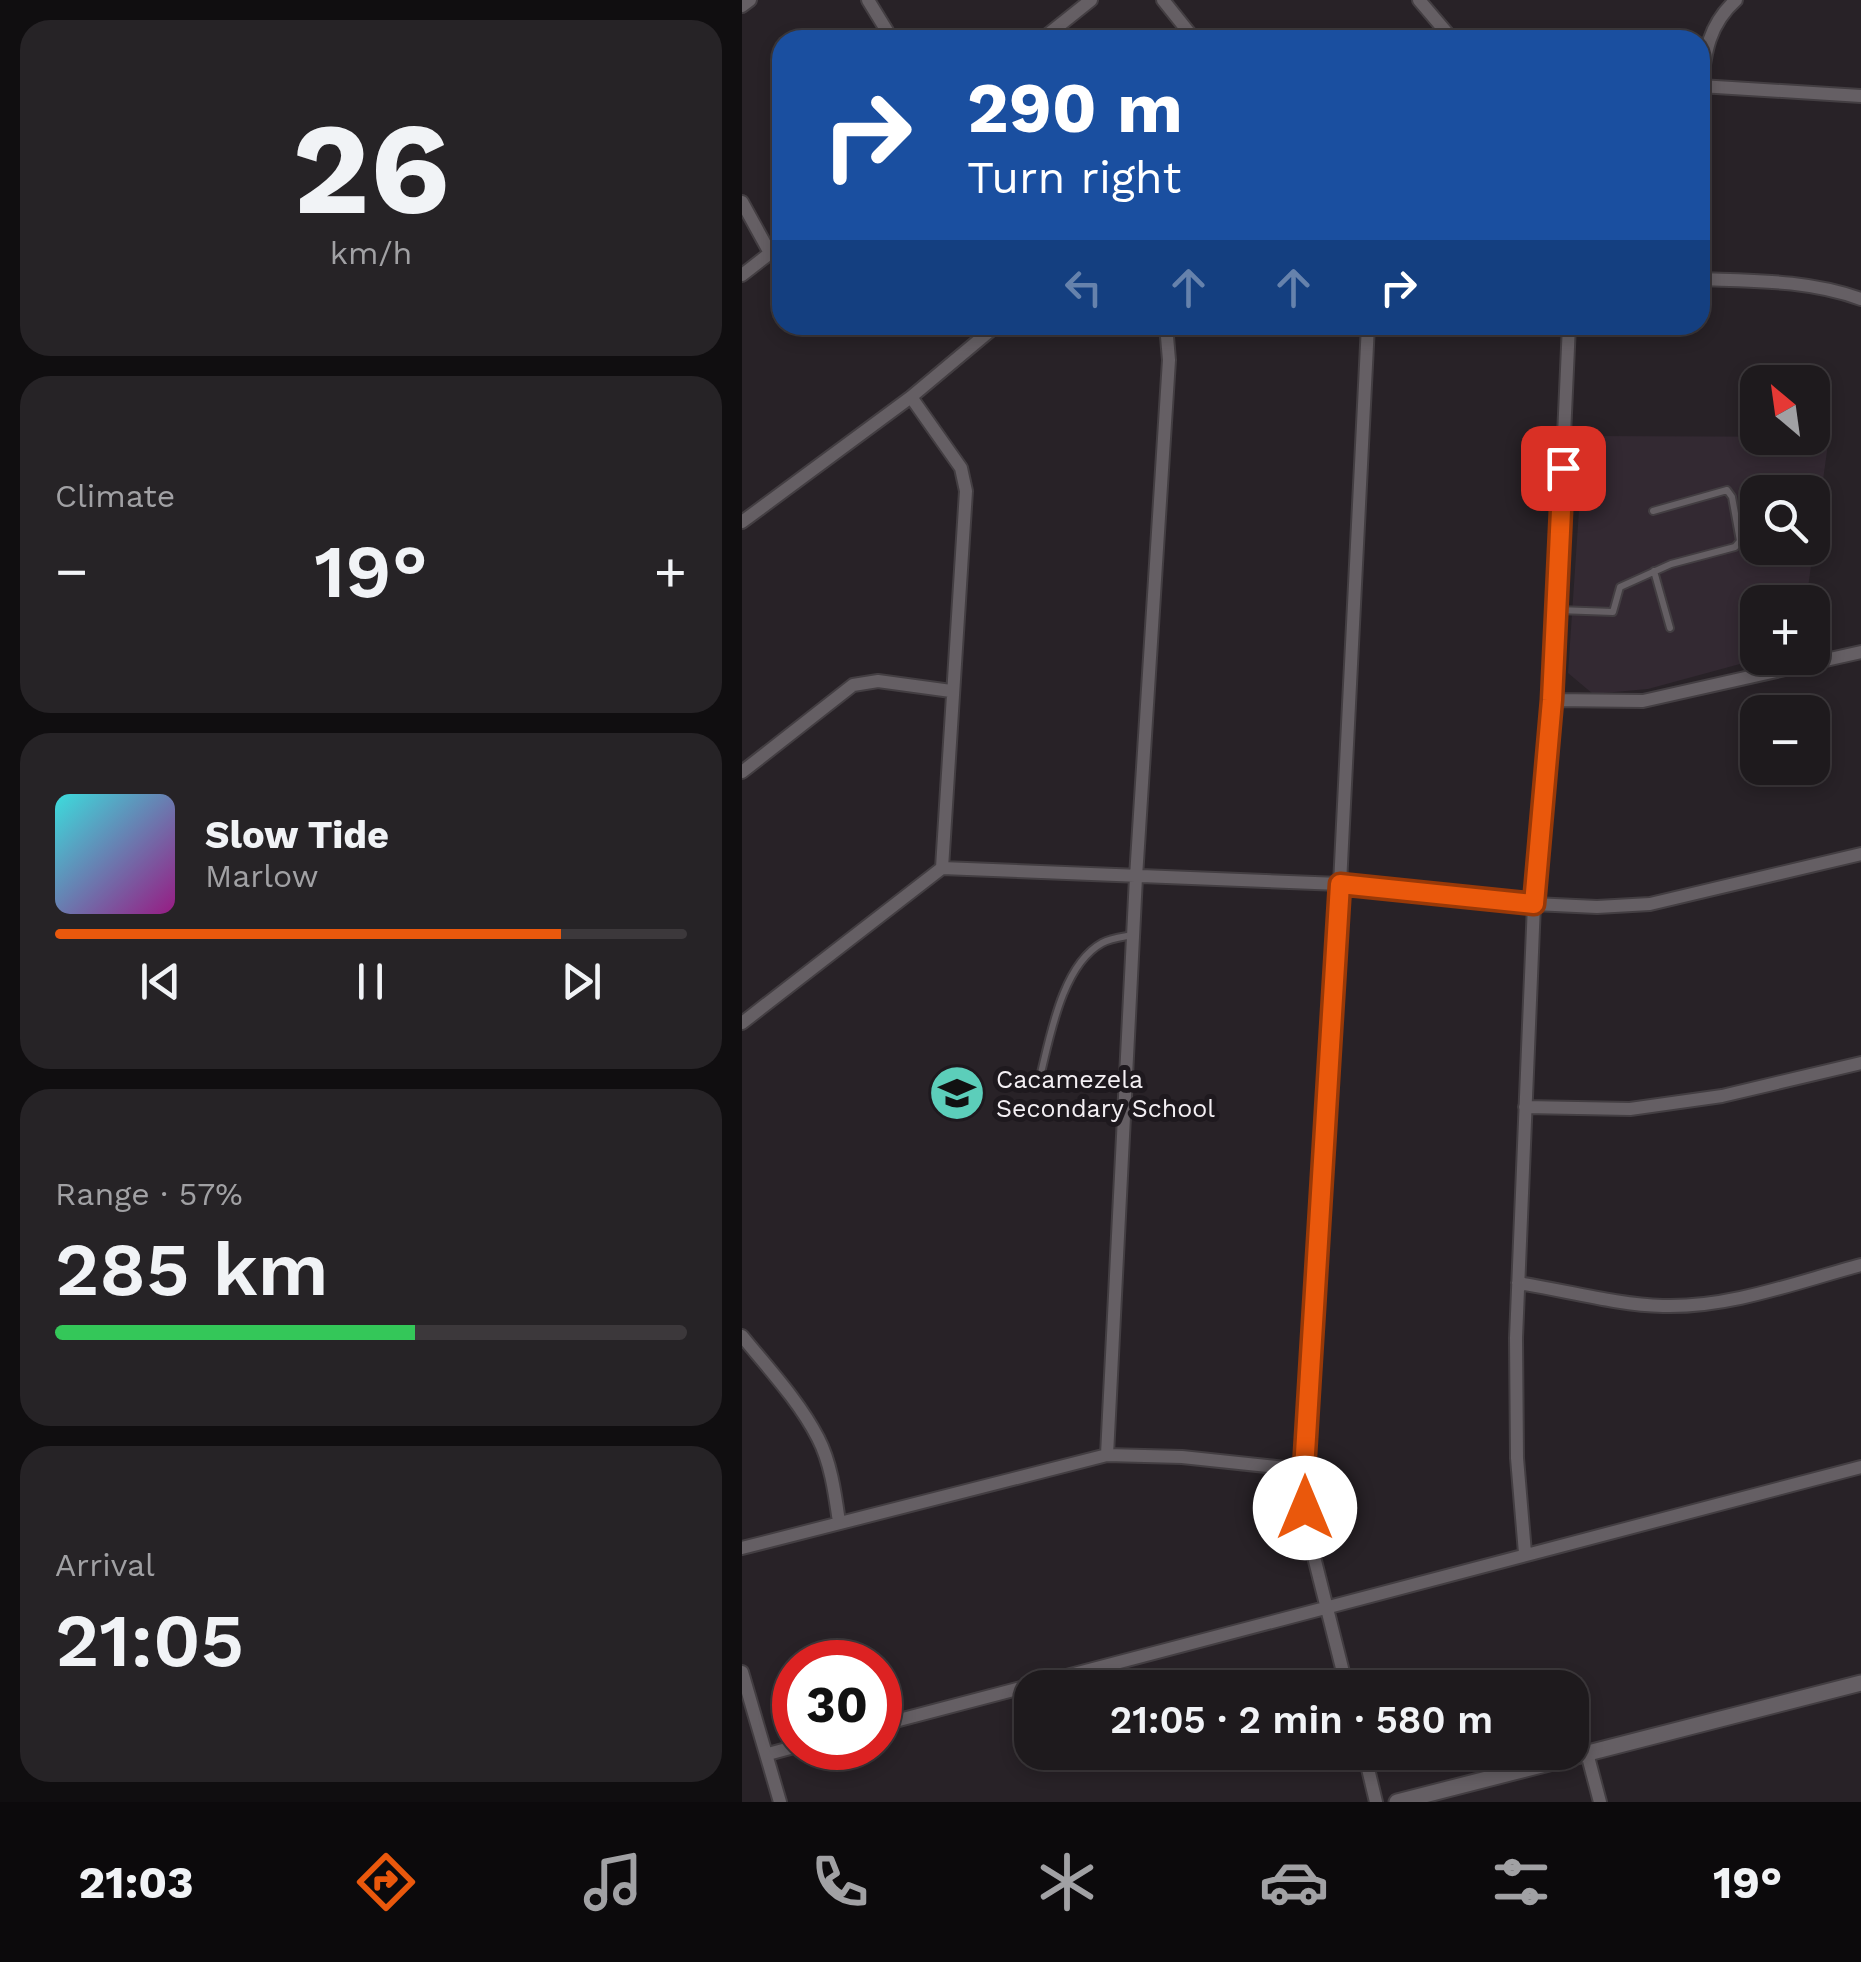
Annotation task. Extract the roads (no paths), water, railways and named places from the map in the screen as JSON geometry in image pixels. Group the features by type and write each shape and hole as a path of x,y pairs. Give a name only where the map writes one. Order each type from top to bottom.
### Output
{"street":[{"path":"742,6 750,0"},
{"path":"868,0 885,30"},
{"path":"1054,30 1092,0"},
{"path":"1163,0 1187,30"},
{"path":"1419,0 1444,30"},
{"path":"1710,35 1736,0"},
{"path":"1710,87 1860,96"},
{"path":"742,202 770,253 742,274"},
{"path":"1710,279 1788,282 1832,289 1860,299"},
{"path":"742,522 911,398 985,335"},
{"path":"1107,1455 1136,877 1169,360 1167,335"},
{"path":"1342,1670 1307,1529 1304,1470 1340,884 1367,335"},
{"path":"1525,1552 1514,1399 1518,1283 1534,904 1552,700 1569,335"},
{"path":"911,398 961,468 966,490 942,868"},
{"path":"1552,700 1643,701 1860,652"},
{"path":"742,772 852,685 878,681 951,691"},
{"path":"742,1023 942,868 1340,884 1597,907 1650,904 1860,854"},
{"path":"1525,1107 1630,1109 1722,1096 1860,1063"},
{"path":"1518,1283 1662,1306 1706,1304 1860,1265"},
{"path":"742,1336 786,1390 818,1438 839,1522"},
{"path":"742,1548 1107,1455 1182,1457 1304,1470"},
{"path":"902,1719 1860,1466"},
{"path":"742,1672 780,1802"},
{"path":"1589,1753 1860,1683"},
{"path":"768,1754 772,1753"},
{"path":"1589,1757 1600,1802"},
{"path":"1368,1770 1376,1802"},
{"path":"1397,1802 1522,1770"}],"lane":[{"path":"1556,610 1613,612 1618,589 1654,570 1735,547 1740,541 1732,497 1727,490 1652,511"},
{"path":"1654,570 1670,628"},
{"path":"1040,1078 1057,1008 1078,969 1100,944 1134,935"}],"place":[{"name":"Cacamezela Secondary School","path":"957,1093"}]}
